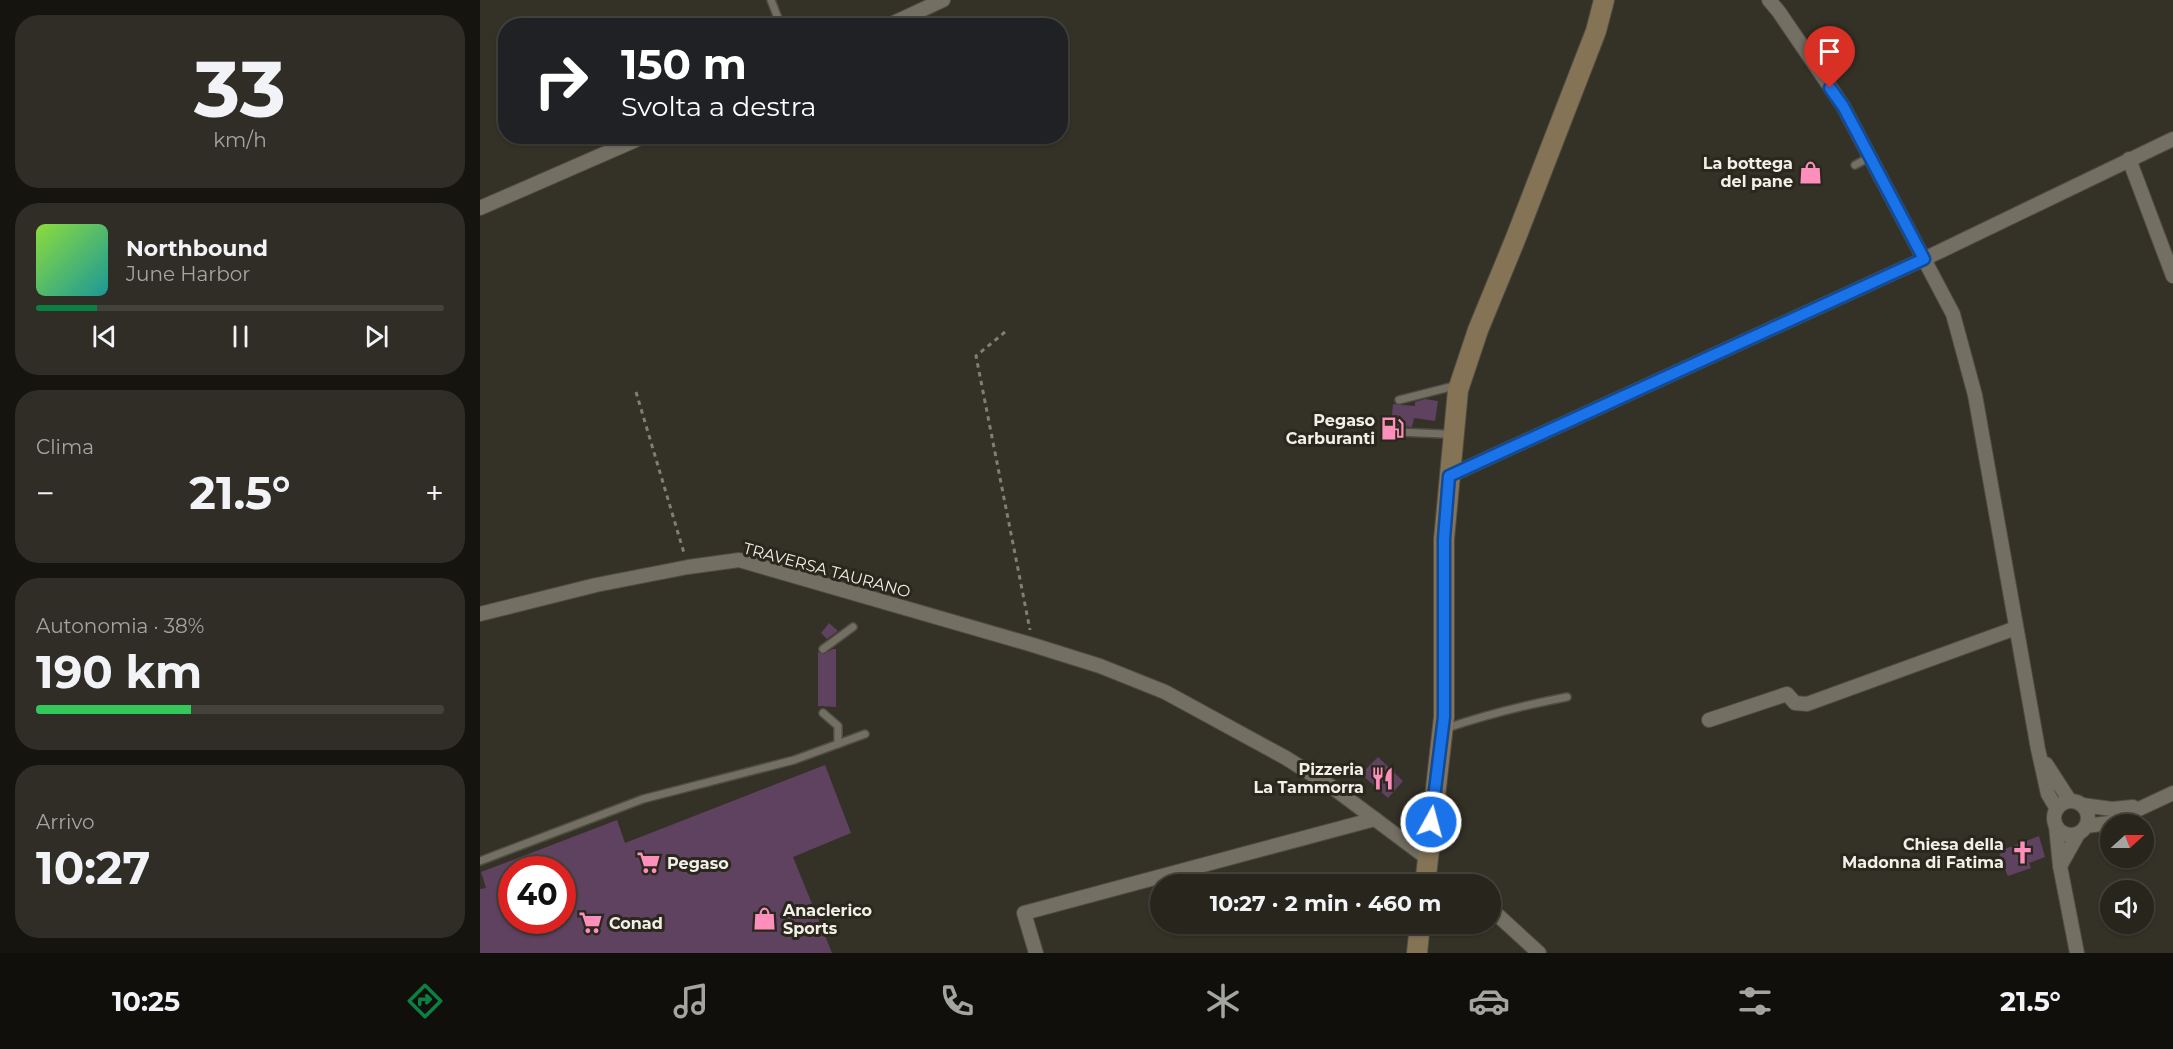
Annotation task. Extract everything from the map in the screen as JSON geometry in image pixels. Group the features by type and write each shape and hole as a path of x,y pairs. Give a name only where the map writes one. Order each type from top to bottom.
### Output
{"street":[{"path":"904,18 943,0"},
{"path":"1426,874 1427,804 1444,717 1444,539 1460,384 1478,330 1596,31 1605,0"},
{"path":"1769,0 1843,106 1953,314 1975,395 2038,749 2048,794 2057,809"},
{"path":"1449,476 1924,259 2173,139"},
{"path":"480,208 627,144"},
{"path":"2129,159 2173,276"},
{"name":"TRAVERSA TAURANO","path":"480,614 596,585 688,567 739,560 1100,666 1165,692 1286,758 1376,819 1427,858"},
{"path":"1709,720 1787,694 1795,703 1807,704 2016,628"},
{"path":"2038,749 2048,769 2088,815 2082,830 2060,866"},
{"path":"2056,826 2068,835 2109,824 2144,805 2173,793"},
{"path":"2077,953 2060,866 2054,818 2057,809 2060,805 2076,803 2112,809 2144,805"},
{"path":"1036,953 1024,913 1376,819"},
{"path":"1501,918 1539,953"},
{"path":"1417,953 1419,934"}],"lane":[{"path":"771,0 778,18"},
{"path":"1855,165 1870,157"},
{"path":"1399,400 1460,384"},
{"path":"1396,432 1444,434 1453,439"},
{"path":"822,650 853,627"},
{"path":"1442,730 1489,714 1567,697"},
{"path":"823,713 838,726 838,744"},
{"path":"480,861 643,799 795,760 865,734"}],"path":[{"path":"1005,332 976,356 1028,644"},
{"path":"636,392 688,567"}],"building":[{"path":"1425,399 1438,401 1435,421 1414,418 1412,427 1391,425 1393,404 1415,406 1415,402"},
{"path":"829,623 838,631 827,639 821,633"},
{"path":"836,649 836,707 818,706 818,652 824,654"},
{"name":"Pizzeria La Tammorra","path":"1378,757 1403,781 1388,798 1361,774"},
{"name":"Pegaso","path":"825,765 851,833 793,857 832,953 480,953 480,889 486,888 481,872 498,866 498,934 576,934 576,856 523,856 617,820 625,843"},
{"name":"Chiesa della Madonna di Fatima","path":"2039,836 2045,857 2029,863 2031,868 2008,876 1999,857 2002,850"}],"place":[{"name":"La bottega del pane","path":"1811,172"},
{"name":"Pegaso Carburanti","path":"1393,429"},
{"name":"Pizzeria La Tammorra","path":"1382,778"},
{"name":"Chiesa della Madonna di Fatima","path":"2022,853"},
{"name":"Pegaso","path":"649,863"},
{"name":"Anaclerico Sports","path":"765,919"},
{"name":"Conad","path":"591,923"}],"route":[{"path":"1431,822 1444,717 1444,539 1449,476 1924,259 1843,106 1830,88"}]}
